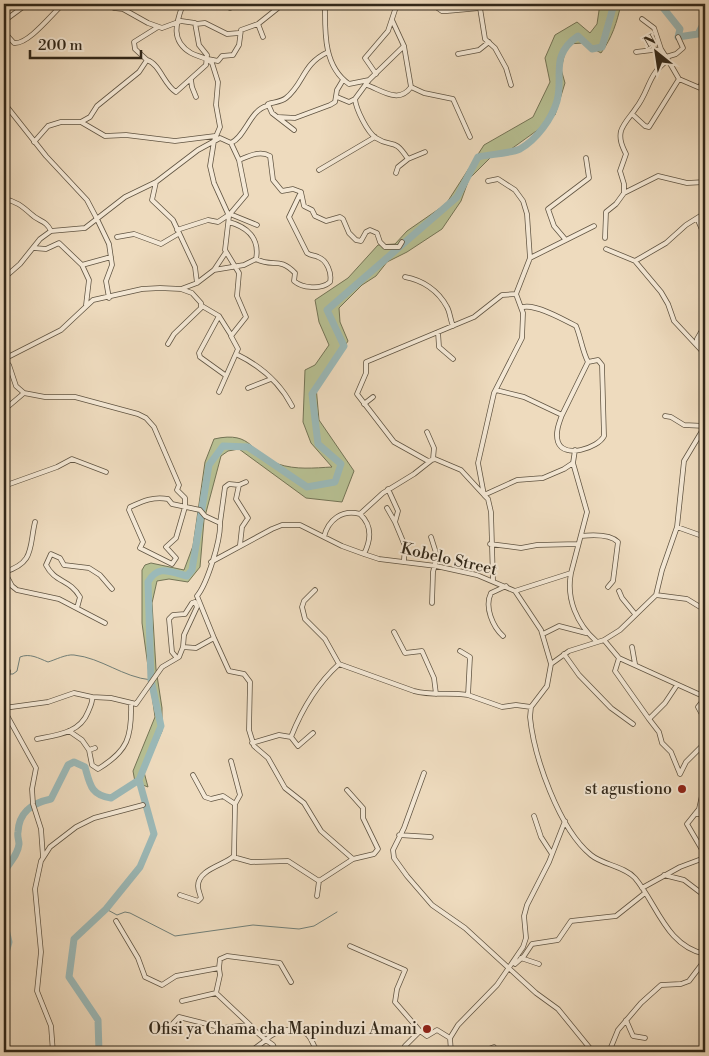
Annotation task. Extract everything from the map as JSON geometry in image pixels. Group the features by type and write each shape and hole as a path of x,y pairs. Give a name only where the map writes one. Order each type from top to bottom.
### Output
{"street":[{"path":"4,21 27,4"},
{"path":"4,32 14,43 20,43 31,36 63,4"},
{"path":"110,4 114,8 123,9 158,27"},
{"path":"183,4 175,25 185,48 192,54 218,60 222,56 233,55 239,45 240,33"},
{"path":"208,59 204,68 175,92 153,64 135,49 133,43 158,27 175,25 181,22 205,23 226,34 240,33 246,28 258,24 283,4"},
{"path":"325,4 328,52 343,80 349,84 368,82 398,97 404,95 412,87"},
{"path":"376,74 365,58 384,36 397,4"},
{"path":"432,4 442,11 480,8 490,4"},
{"path":"480,8 482,27 489,42 495,48 506,68 511,85"},
{"path":"392,20 404,46 412,87"},
{"path":"642,20 654,28 661,49 679,79 700,88 705,72"},
{"path":"181,290 214,270 226,252 226,234 229,222 229,214 211,173 210,158 214,139 220,127 216,105 218,82 205,50 199,45 196,24"},
{"path":"258,24 263,37"},
{"path":"624,193 620,168 626,154 621,143 621,132 642,99 652,75 667,59 683,48 678,37"},
{"path":"458,54 479,50 489,42"},
{"path":"337,97 349,102 355,99 368,82 404,46"},
{"path":"636,52 661,49"},
{"path":"231,143 237,139 259,110 288,97 310,64 328,52"},
{"path":"34,142 48,126 61,122 81,122 90,117 95,108 135,76 147,60"},
{"path":"632,114 645,126 649,127 679,79"},
{"path":"191,80 196,97"},
{"path":"278,117 300,117 330,105 337,97 338,86 343,80"},
{"path":"412,87 424,93 453,99 470,137"},
{"path":"355,99 360,112 375,137 400,146 408,159"},
{"path":"4,103 34,142 87,200 109,244 112,268 106,281 108,298"},
{"path":"267,106 294,130"},
{"path":"81,122 105,136 126,135 175,141 222,138 231,143 239,160 246,195 229,214 218,222 204,220 178,232 161,244 134,234 117,237"},
{"path":"319,170 375,137"},
{"path":"4,278 14,270 40,239 52,231 85,228 137,190 156,182 214,139"},
{"path":"239,160 261,152 268,154 275,184 282,191 293,189 301,192"},
{"path":"396,173 398,167 408,159 425,152"},
{"path":"565,239 554,226 548,209 589,178 586,158"},
{"path":"605,238 606,212 619,201 624,193 658,176 687,184 705,182"},
{"path":"484,495 478,463 496,390 522,338 524,321 522,307 516,294 530,258 527,214 523,201 515,190 498,179 488,181"},
{"path":"156,182 152,200 170,216 195,267 197,282"},
{"path":"301,192 304,206 312,210 315,216 326,221 340,217 343,218 349,232 356,240 361,241 366,232 370,230 377,233 380,242 385,248 399,247 402,242"},
{"path":"256,258 264,262 286,264 295,273 294,281 300,285 319,286 330,282 331,276 326,265 318,256 306,254 289,218 301,192"},
{"path":"4,199 19,203 31,214 46,222 52,231"},
{"path":"635,261 666,243 705,213"},
{"path":"229,214 257,224"},
{"path":"697,218 705,237"},
{"path":"229,222 242,225 255,238 258,246 256,258"},
{"path":"530,258 594,226"},
{"path":"34,248 46,249 59,243 82,265 90,280 86,305"},
{"path":"606,249 635,261 661,292 674,321 697,346 705,358"},
{"path":"226,252 239,273"},
{"path":"82,265 111,256"},
{"path":"231,335 246,317 237,296 239,273 244,265 256,258"},
{"path":"214,270 244,265"},
{"path":"405,277 421,281 439,295 448,310 453,326"},
{"path":"4,359 61,330 93,300 148,288 181,290 192,293 202,306 219,316 238,347 219,392"},
{"path":"493,580 490,544 491,512 488,499 461,470 433,459 428,461 394,442 357,394 366,373 366,362 479,314 502,295 516,294"},
{"path":"705,297 705,305"},
{"path":"168,344 174,334 202,306"},
{"path":"522,307 534,306 576,326 581,347 588,362"},
{"path":"219,316 199,353 200,357 225,375"},
{"path":"697,346 697,338 705,325"},
{"path":"438,332 438,347 453,359"},
{"path":"236,354 259,366 284,391 292,406"},
{"path":"598,360 602,365 604,436 591,446 575,450 564,450 557,440 562,415 588,362 598,360"},
{"path":"9,365 16,386 24,393 45,397 75,397 146,418 154,427 179,485 178,490 185,498 185,507 176,538 166,547 176,558 172,564 140,548 143,542 129,510 130,507 151,498 162,497 168,499 172,504 185,507 200,510 205,516 220,523"},
{"path":"248,388 271,379"},
{"path":"496,390 524,397 562,415"},
{"path":"4,410 24,393"},
{"path":"364,404 373,397"},
{"path":"551,664 564,654 596,641 604,640 620,630 656,595 676,527 684,461 705,426 696,424 684,425 671,417 665,416"},
{"path":"360,514 388,489 414,474 433,459 434,448 426,432"},
{"path":"575,450 573,463 586,507 581,536 571,573 572,604 580,623 596,641"},
{"path":"4,486 57,467 72,459 106,472"},
{"path":"484,495 517,480 543,478 573,463"},
{"path":"246,482 239,485 229,484 225,488 220,523 220,541 203,589 196,596 229,671 244,674 250,682 249,718 252,742 268,758 286,788 304,803 321,831 353,859"},
{"path":"239,485 236,500 248,518 242,527 240,545"},
{"path":"388,489 398,511 395,522"},
{"path":"387,508 405,546 404,560"},
{"path":"324,537 327,526 335,519 348,512 360,514 366,522 371,539 364,554"},
{"path":"35,522 32,545 27,557 21,565 4,571 12,586 17,590 59,599 104,623"},
{"name":"Kobelo Street","path":"211,562 240,545 286,524 300,525 324,537 379,559 404,560 493,580 515,591 543,634 551,664 547,686 531,707"},
{"path":"676,527 705,536"},
{"path":"581,536 602,536 615,539 618,542 612,581 608,588"},
{"path":"430,537 437,556 433,572 432,603"},
{"path":"490,544 521,548 536,545 578,544"},
{"path":"77,608 80,597 73,585 56,578 46,565 51,554 60,558 64,565 89,568 100,575 112,589"},
{"path":"515,591 571,573"},
{"path":"503,636 492,625 489,599 491,593 506,586"},
{"path":"315,590 302,607 305,619 325,639 339,664 414,692 454,693 468,695 502,707 516,705 531,707 531,725 547,787 566,821 589,854 629,873 642,888 666,927 683,944 694,951 705,954"},
{"path":"619,591 635,614"},
{"path":"656,595 687,599 705,610"},
{"path":"53,1052 50,1026 37,991 41,952 35,889 43,857 41,829 33,804 32,789 36,768 4,709 48,702 74,693 92,697 111,698 136,704 162,667 177,658 184,647 184,635 197,608 195,602 192,603 186,614 173,615 169,619 172,652 177,658"},
{"path":"543,634 559,626 588,634"},
{"path":"394,632 405,653 422,651 434,678 436,694"},
{"path":"184,647 196,648 214,638"},
{"path":"604,640 620,658 704,697"},
{"path":"632,647 635,664"},
{"path":"460,651 470,657 468,695"},
{"path":"564,654 579,674 612,708 633,724"},
{"path":"620,658 615,671 659,732 662,743 671,752 679,774 686,762 705,744"},
{"path":"291,737 300,715 322,680 339,664"},
{"path":"4,665 8,671 4,698"},
{"path":"649,719 677,685"},
{"path":"705,687 704,697 698,707 705,720"},
{"path":"37,739 69,731 84,723 92,697"},
{"path":"69,731 82,740 89,750 92,765 98,769 123,750 130,728 131,703"},
{"path":"252,742 279,735 291,737 298,746 313,732"},
{"path":"705,744 705,753"},
{"path":"89,750 95,748"},
{"path":"231,761 233,774 240,789 240,795 235,804 236,833 233,857"},
{"path":"424,774 404,828 393,850 394,858 406,876 432,905 465,928 560,1012 592,1052"},
{"path":"193,776 205,797 210,799 225,797 235,804"},
{"path":"705,782 699,810 687,822 687,826 704,853 705,864"},
{"path":"317,896 319,881 353,859 374,854 378,848 363,818 363,808 347,790"},
{"path":"43,857 65,834 81,824 143,805"},
{"path":"695,814 705,814"},
{"path":"534,816 541,837 552,854"},
{"path":"451,1052 450,1038 462,1019 498,985 526,938 524,916 527,905 566,821"},
{"path":"399,835 431,837"},
{"path":"180,895 198,900 201,898 198,888 200,880 207,872 233,857 251,862 288,861 319,881"},
{"path":"642,888 680,866 704,858"},
{"path":"664,876 684,880 705,896"},
{"path":"510,967 521,958 532,944 558,940 571,921 616,916 645,894"},
{"path":"116,921 138,958 145,977 156,984 162,985 176,976 219,968"},
{"path":"350,946 405,970 397,989 395,1002 420,1031 427,1036 437,1030 450,1038"},
{"path":"216,993 220,975 220,959 226,956 280,963 291,982"},
{"path":"521,958 539,964"},
{"path":"609,1052 618,1030 661,985 681,984 689,981 705,960"},
{"path":"182,1001 216,993"},
{"path":"216,993 273,1045 276,1052"},
{"path":"164,1033 179,1017 223,1028 248,1025 252,1027"},
{"path":"626,1020 633,1036 645,1038"},
{"path":"250,1052 281,1031 299,1031 309,1037 319,1052"},
{"path":"404,1046 420,1031"},
{"path":"481,1052 494,1047"}],"green space":[{"path":"600,4 621,4 614,30 601,53 583,43 567,44 561,69 565,83 555,115 507,152 491,157 469,179 461,201 442,229 407,252 387,262 376,276 362,285 339,308 340,322 348,341 316,386 319,420 354,471 342,502 306,498 239,449 228,451 221,456 204,520 200,567 188,582 169,579 157,581 152,603 156,669 162,708 162,731 144,772 148,787 135,782 133,771 155,717 142,623 142,570 145,565 151,563 184,570 193,546 205,462 214,439 237,438 250,445 269,460 285,466 305,468 332,467 311,443 303,422 305,370 315,365 329,345 319,322 315,300 348,278 378,245 395,244 407,231 446,204 484,145 533,117 550,82 545,58 555,35 577,22 590,33 597,24"}],"waterway":[{"path":"99,1052 98,1020 69,977 74,939 106,909 140,867 154,834 139,780 161,726 151,680 148,582 152,576 160,571 170,571 187,576 192,570 209,465 223,446 248,447 307,487 335,482 341,464 318,444 312,394 344,346 327,310 457,197 478,157 520,149 537,135 555,108 559,92 560,59 563,51 578,36 592,49 602,47 614,4"},
{"path":"660,4 680,29 678,37 698,34 705,21"},
{"path":"9,674 17,671 20,657 34,656 48,662 64,656 74,655 151,680"},
{"path":"4,872 18,848 21,819 32,806 51,799 68,765 74,762 85,767 92,788 104,797 111,798 139,780"},
{"path":"106,909 117,915 125,912 130,913 175,936 253,925 299,929 314,926 337,912"},
{"path":"4,921 9,942 4,959"},
{"path":"4,977 6,981 4,992"}],"place":[{"name":"st agustiono","path":"682,789"},
{"name":"Ofisi ya Chama cha Mapinduzi Amani","path":"427,1029"}]}
